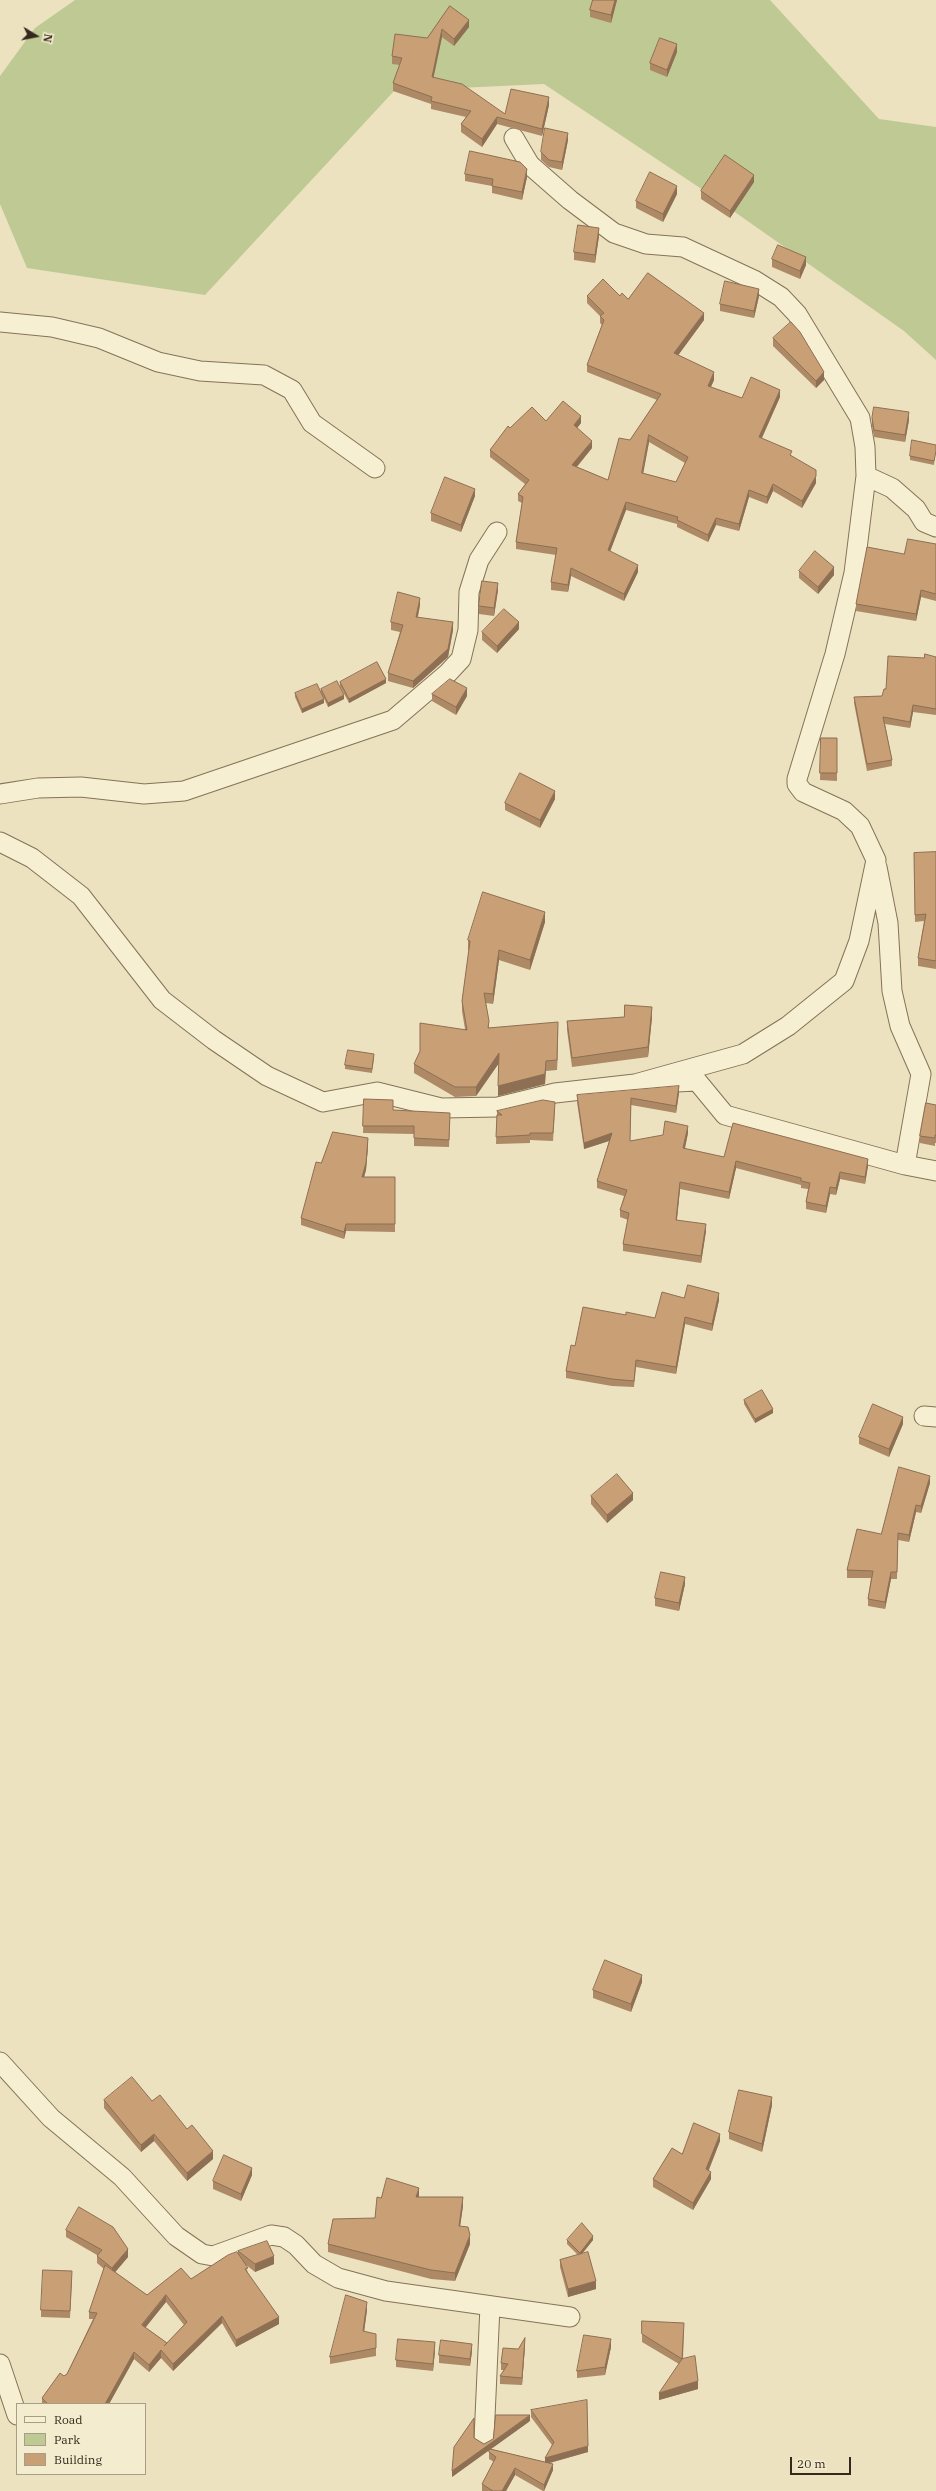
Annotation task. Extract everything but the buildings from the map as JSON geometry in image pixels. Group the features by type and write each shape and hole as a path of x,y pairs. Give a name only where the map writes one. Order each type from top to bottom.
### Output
{"street":[{"path":"514,138 530,165 570,200 614,232 646,244 683,247 754,280 781,296 797,314 860,418 865,447 866,476 854,573 835,654 797,779 797,784 803,792 844,811 860,826 876,860 888,923 892,991 900,1026 921,1074 905,1165"},
{"path":"0,322 52,327 99,338 158,362 200,371 264,375 292,390 312,423 375,468"},
{"path":"866,476 892,488 916,509 924,522 936,527"},
{"path":"0,794 38,788 81,787 144,794 184,792 393,720 448,673 460,659 468,630 469,592 479,560 497,532"},
{"path":"0,842 32,858 81,896 162,1000 214,1040 267,1076 323,1102 377,1092 441,1108 498,1107 555,1093 635,1084 697,1081 725,1115 905,1165 936,1172"},
{"path":"635,1084 743,1054 788,1026 844,981 859,941 876,860"},
{"path":"0,2062 51,2118 122,2177 176,2236 202,2254 213,2256 271,2235 284,2237 296,2244 314,2264 338,2278 386,2291 570,2318"},
{"path":"484,2439 490,2306"},
{"path":"0,2364 16,2412"}],"green space":[{"path":"75,0 770,0 879,119 936,127 936,360 904,331 712,196 544,84 394,91 205,295 27,268 0,204 0,76 35,28"}]}
